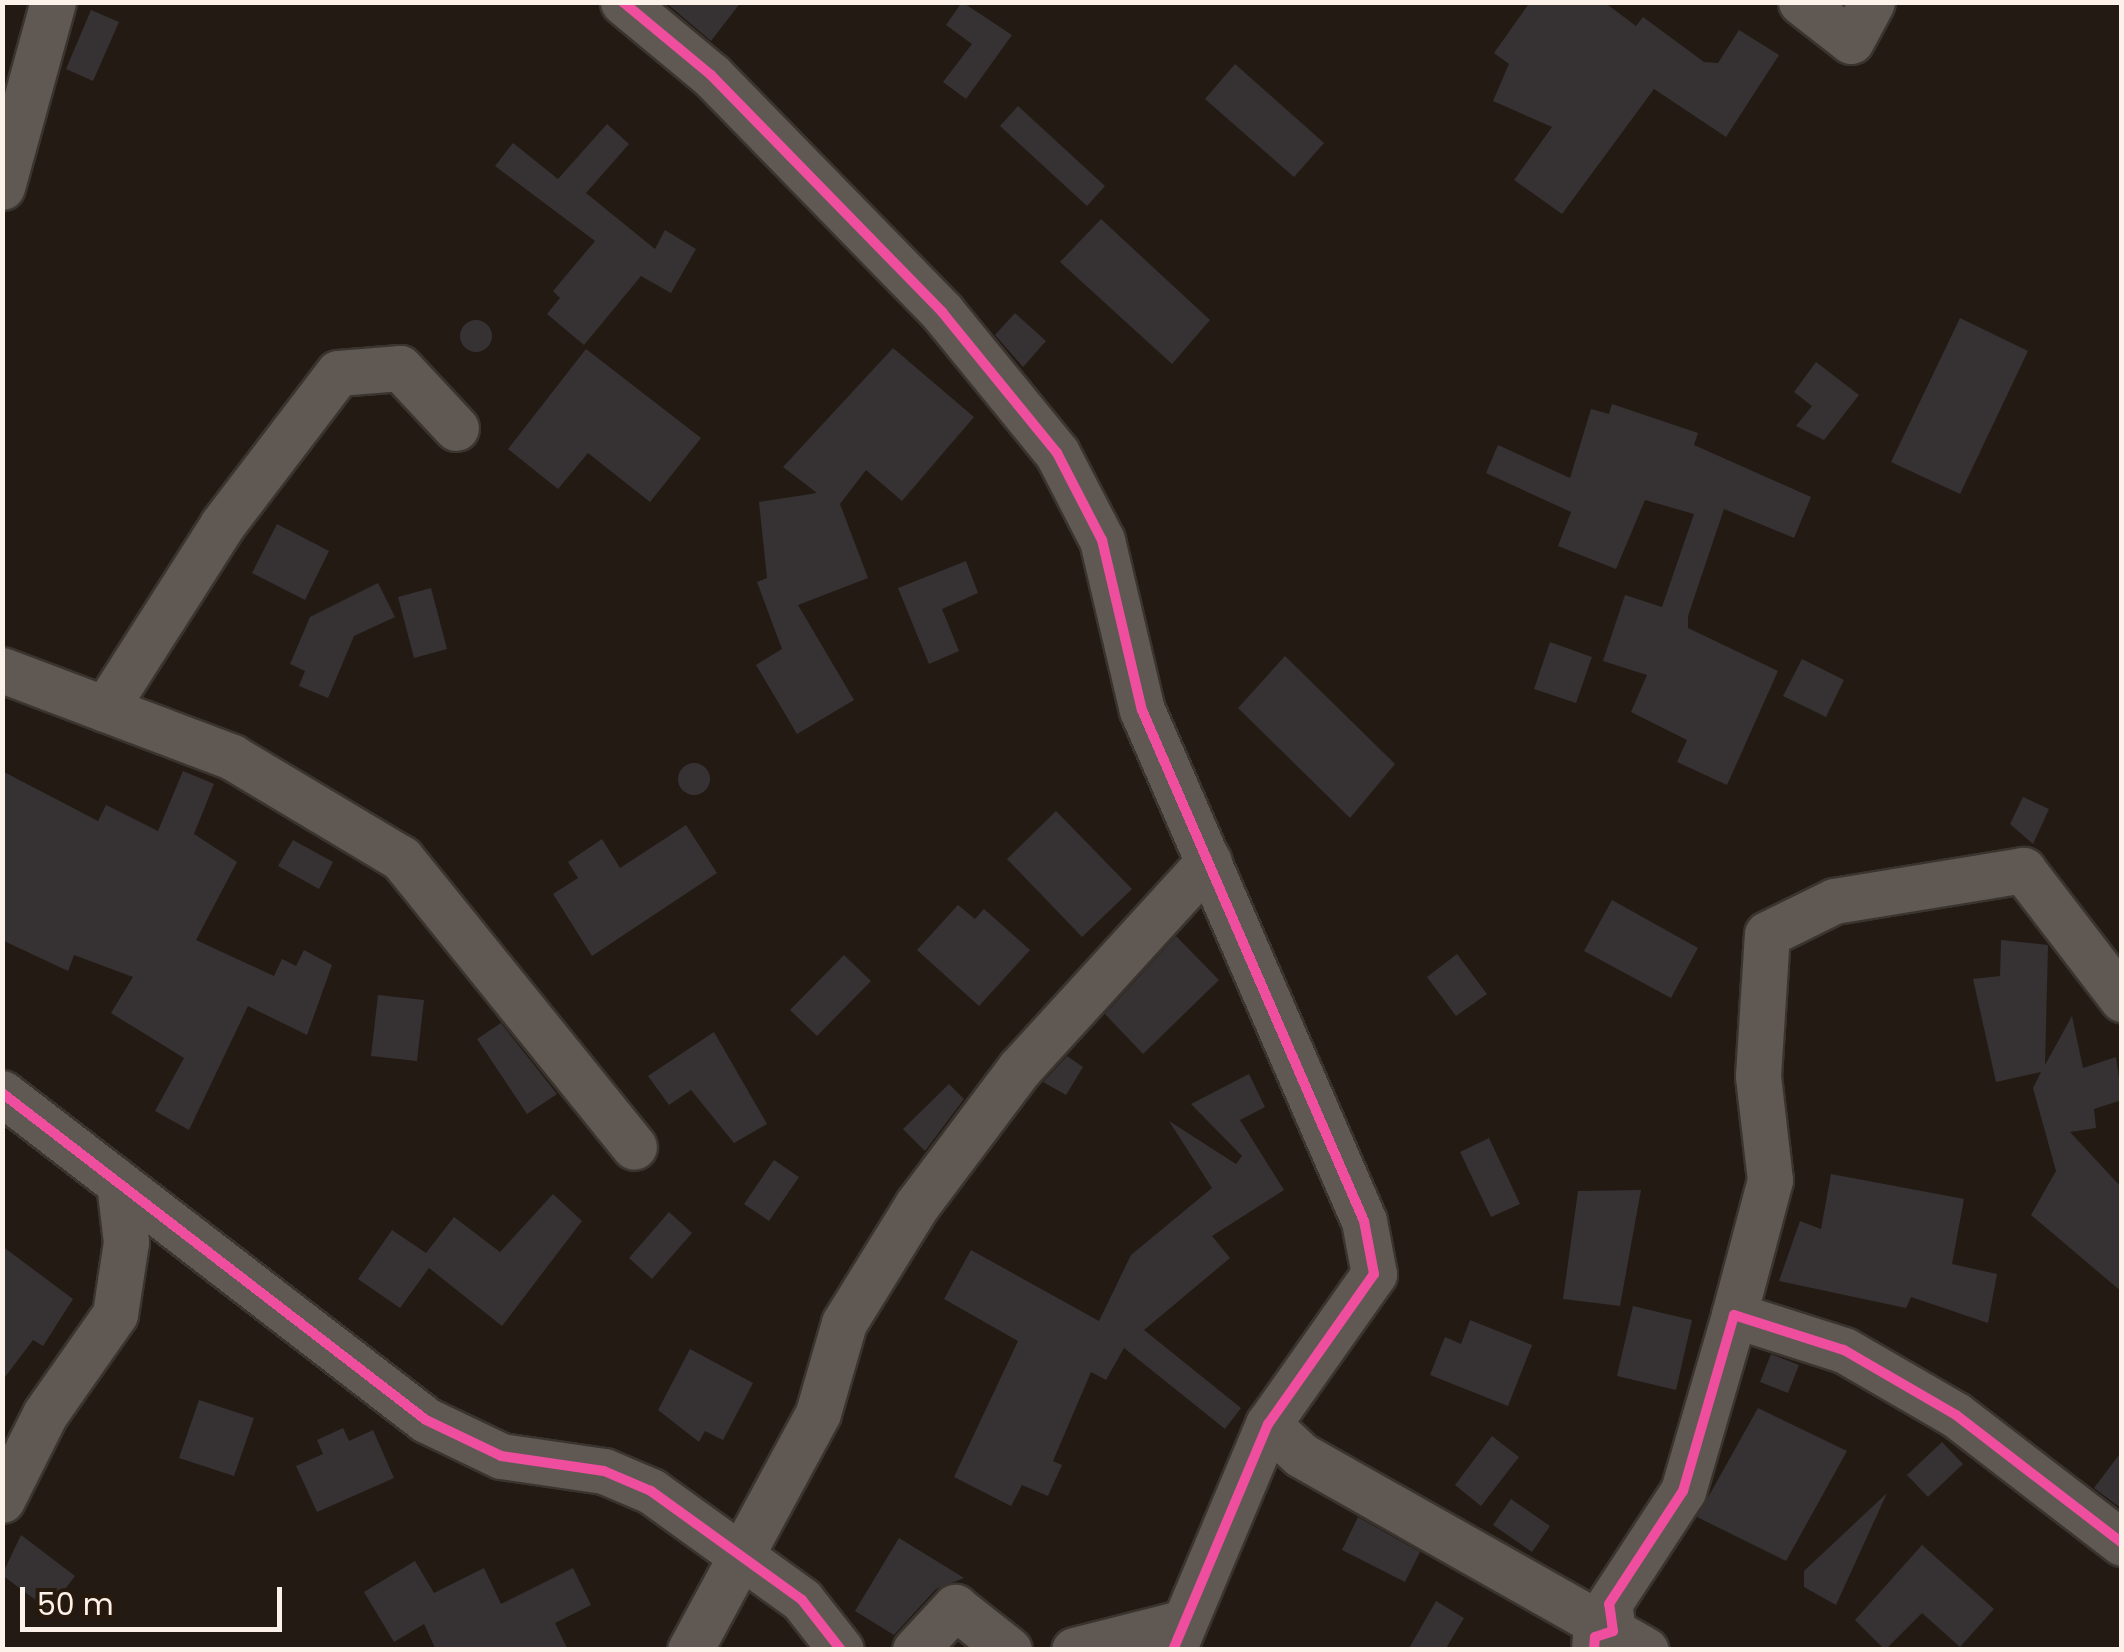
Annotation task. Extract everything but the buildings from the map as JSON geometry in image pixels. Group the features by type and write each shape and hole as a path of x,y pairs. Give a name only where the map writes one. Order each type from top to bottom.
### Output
{"street":[{"path":"2,187 9,141 53,2"},
{"path":"623,2 711,75 942,312 1058,453 1102,540 1142,710 1364,1221 1374,1274 1268,1424 1179,1636 1074,1650"},
{"path":"1802,2 1851,41 1872,2"},
{"path":"105,708 222,525 338,373 400,368 456,428"},
{"path":"2,670 232,757 400,858 634,1146"},
{"path":"690,1650 736,1551 818,1413 844,1323 916,1205 1020,1068 1209,861"},
{"path":"1618,1643 1609,1604 1683,1491 1770,1180 1758,1076 1767,934 1834,901 2022,870 2122,999"},
{"path":"2,1094 426,1420 502,1456 604,1472 650,1491 802,1600 841,1650"},
{"path":"2,1500 45,1414 115,1314 126,1242 120,1183"},
{"path":"126,1242 168,1218"},
{"path":"1734,1315 1828,1343 1956,1414 2122,1543"},
{"path":"1268,1424 1301,1455 1618,1643"},
{"path":"915,1650 954,1606 1009,1650"}],"cycle path":[{"path":"623,2 711,75 942,312 1057,453 1102,540 1142,710 1364,1221 1374,1274 1268,1424 1173,1650"},
{"path":"2,1093 426,1420 501,1456 604,1471 651,1491 802,1600 841,1650"},
{"path":"1594,1650 1595,1637 1613,1631 1609,1604 1683,1491 1734,1315 1844,1350 1956,1415 2122,1543"}]}
